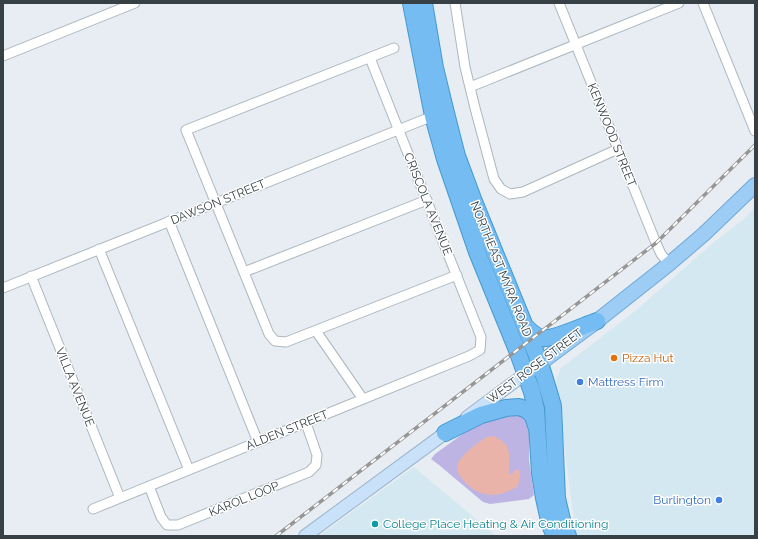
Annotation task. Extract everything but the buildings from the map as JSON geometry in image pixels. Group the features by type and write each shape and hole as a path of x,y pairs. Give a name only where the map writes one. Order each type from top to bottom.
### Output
{"highway":[{"name":"NORTHEAST MYRA ROAD","path":"411,3 433,116 445,159 477,252 532,392 536,409 540,473 550,526 554,536"},
{"name":"NORTHEAST MYRA ROAD","path":"424,3 435,68 457,156 540,363 548,388 552,406 557,498 563,524 568,536"},
{"path":"525,326 536,336 544,339 558,336 597,320"},
{"path":"445,433 482,415 506,408 519,407 527,410 533,416 538,436"}],"main road":[{"name":"WEST ROSE STREET","path":"305,536 526,374 669,264 704,234 755,185"}],"street":[{"path":"3,56 135,3"},
{"path":"454,3 465,68 475,108 494,179 501,189 510,194 523,192 618,149"},
{"name":"KENWOOD STREET","path":"559,3 661,254 669,264"},
{"path":"470,87 679,3"},
{"path":"703,3 755,131"},
{"path":"394,48 186,130 269,334 275,341 286,342 457,275"},
{"name":"CRISCOLA AVENUE","path":"370,58 481,337 480,350"},
{"name":"DAWSON STREET","path":"3,288 433,116"},
{"path":"244,272 426,200"},
{"path":"169,221 258,442"},
{"path":"99,249 189,470"},
{"name":"VILLA AVENUE","path":"31,276 120,498"},
{"path":"316,331 363,399"},
{"name":"ALDEN STREET","path":"93,509 306,423 469,356 480,350"},
{"name":"KAROL LOOP","path":"149,486 161,517 168,525 178,525 309,472 316,465 317,455 306,423"}],"shaded area":[{"path":"755,207 755,536 576,536 556,380 561,368 634,312 713,243 744,219"},
{"path":"510,412 524,416 529,427 529,460 534,495 529,499 490,504 483,502 431,459 435,454 471,428 484,421"},
{"path":"493,436 507,446 510,475 515,470 519,470 520,476 518,486 504,493 490,495 483,494 470,487 460,476 457,468 460,460 474,446 483,439"},
{"path":"414,467 496,536 319,536"}],"railway":[{"path":"276,536 656,243 755,145"}],"place":[{"name":"Pizza Hut","path":"614,358"},
{"name":"Mattress Firm","path":"580,382"},
{"name":"Burlington","path":"719,500"},
{"name":"College Place Heating & Air Conditioning","path":"375,524"}]}
